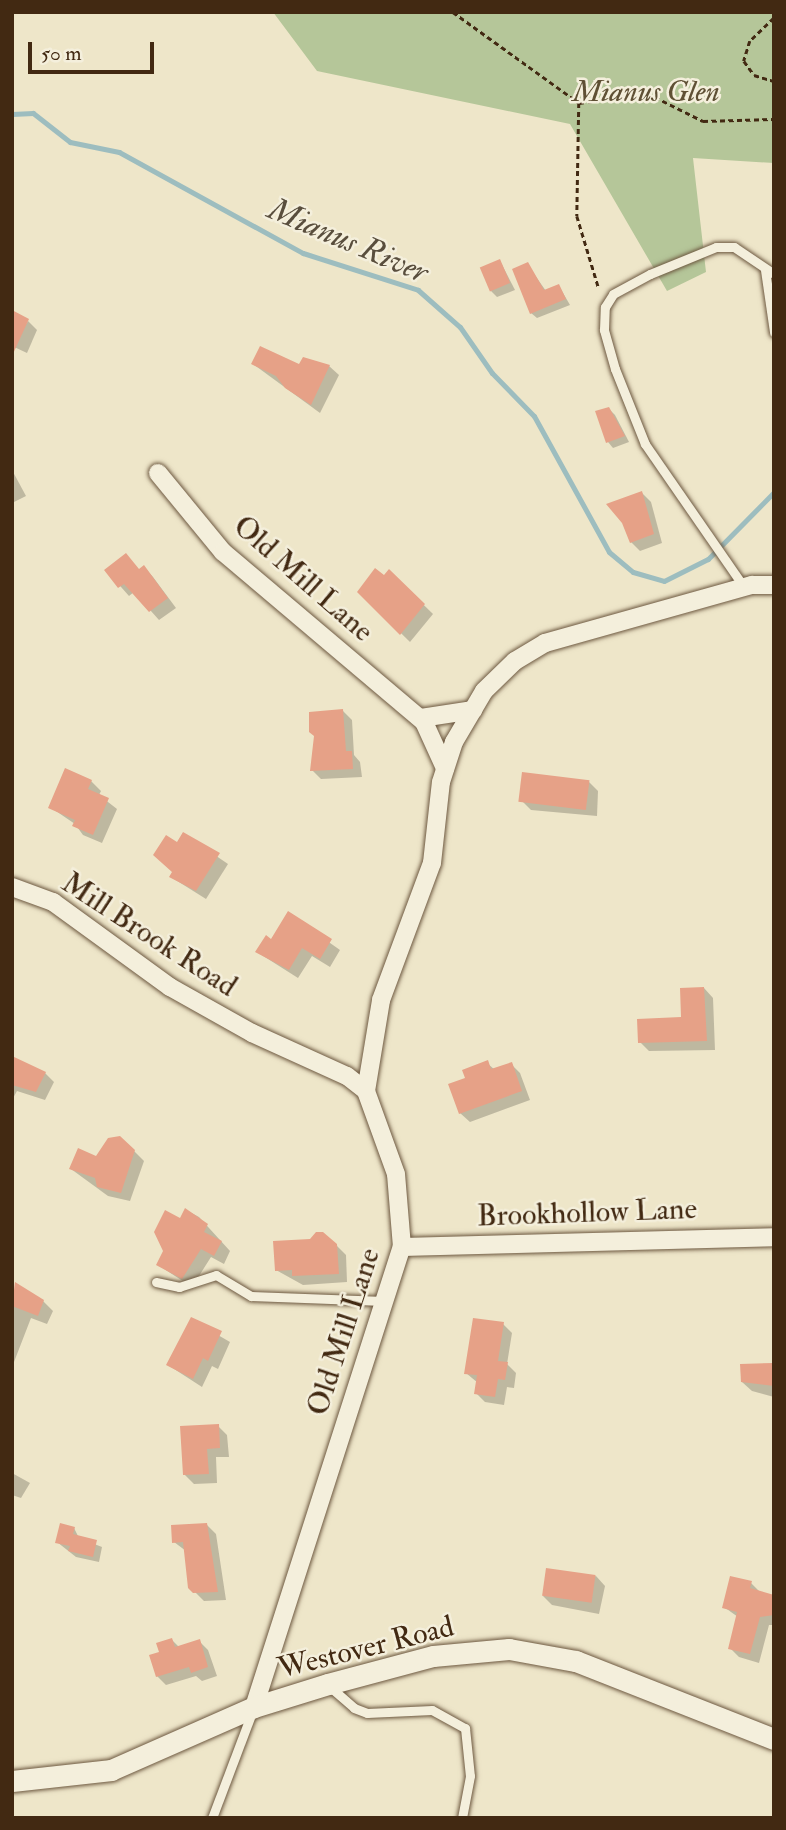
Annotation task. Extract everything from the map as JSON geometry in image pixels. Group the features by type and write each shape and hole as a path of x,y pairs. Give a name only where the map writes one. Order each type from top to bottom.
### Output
{"street":[{"name":"Old Mill Lane","path":"158,473 223,552 421,718 445,768"},
{"name":"Old Mill Lane","path":"254,1707 402,1247 396,1174 366,1091 381,1000 432,863 445,768 454,742 484,691 515,661 545,643 744,588 774,585"},
{"path":"421,718 473,710"},
{"name":"Mill Brook Road","path":"12,887 52,902 170,987 252,1033 347,1076 366,1091"},
{"name":"Brookhollow Lane","path":"402,1247 774,1237"},
{"name":"Westover Road","path":"12,1781 111,1770 254,1707 328,1684 433,1656 509,1648 576,1661 774,1738"}],"lane":[{"path":"744,588 645,444 615,369 604,330 605,307 613,294 650,274 716,247 734,247 770,272 774,332"},
{"path":"156,1282 170,1287 193,1286 216,1275 251,1296 384,1301"},
{"path":"328,1684 354,1709 367,1713 432,1710 465,1728 470,1776 462,1818"},
{"path":"212,1818 254,1707"}],"path":[{"path":"453,12 579,103 633,95 654,97 703,121 774,120"},
{"path":"774,18 750,41 744,61 754,75 774,80"},
{"path":"579,103 577,216 605,307"}],"green space":[{"name":"Mianus Glen","path":"273,12 774,12 774,163 693,158 706,272 667,291 570,124 317,71"}],"building":[{"path":"500,259 510,283 490,292 480,268"},
{"path":"528,262 544,290 559,284 566,299 530,314 512,269"},
{"path":"12,310 29,319 12,356"},
{"path":"260,346 299,364 303,357 330,365 311,405 285,388 276,376 251,364"},
{"path":"609,407 625,436 606,443 595,411"},
{"path":"642,491 654,534 630,543 622,523 606,504"},
{"path":"126,553 139,569 144,565 168,598 149,612 124,584 118,588 104,570"},
{"path":"375,568 384,575 389,569 425,604 400,635 357,592"},
{"path":"343,709 346,751 352,751 353,769 310,771 314,736 309,732 309,712"},
{"path":"65,768 92,780 88,789 109,798 93,835 72,826 75,820 48,808"},
{"path":"522,772 589,780 586,810 518,802"},
{"path":"183,832 220,853 196,891 169,877 172,872 153,855 166,835 177,842"},
{"path":"288,911 332,939 320,959 302,948 289,970 255,952 266,935 271,939"},
{"path":"704,987 707,1041 638,1043 637,1019 681,1017 680,988"},
{"path":"12,1056 46,1072 36,1092 12,1085"},
{"path":"488,1060 491,1069 512,1062 522,1091 459,1114 448,1084 465,1078 462,1070"},
{"path":"120,1136 135,1150 121,1193 97,1187 95,1178 69,1169 78,1148 96,1156 108,1138"},
{"path":"185,1208 208,1224 204,1232 222,1241 214,1256 201,1249 182,1279 156,1265 163,1251 154,1232 165,1210 180,1218"},
{"path":"316,1232 323,1232 337,1244 339,1274 292,1276 292,1270 275,1271 273,1241 310,1239"},
{"path":"15,1282 44,1300 38,1316 12,1306"},
{"path":"191,1317 222,1331 208,1361 203,1358 193,1379 166,1365"},
{"path":"473,1318 504,1322 498,1361 508,1362 505,1380 498,1379 495,1397 474,1394 477,1375 464,1374"},
{"path":"774,1363 774,1386 741,1382 740,1364"},
{"path":"219,1424 220,1448 207,1449 209,1474 183,1475 180,1426"},
{"path":"60,1523 75,1527 73,1534 97,1540 93,1557 68,1551 70,1546 55,1543"},
{"path":"207,1523 218,1592 193,1593 188,1588 183,1542 172,1543 171,1525"},
{"path":"546,1568 596,1575 592,1603 542,1596"},
{"path":"730,1576 752,1581 750,1588 774,1595 774,1615 760,1617 750,1654 728,1649 737,1612 722,1608"},
{"path":"172,1638 175,1647 200,1639 208,1667 191,1673 189,1667 156,1677 149,1655 159,1652 156,1643"}],"waterway":[{"name":"Mianus River","path":"12,114 33,113 70,142 119,152 303,253 418,290 460,327 492,373 534,416 609,552 633,572 664,581 708,559 774,492"}]}
